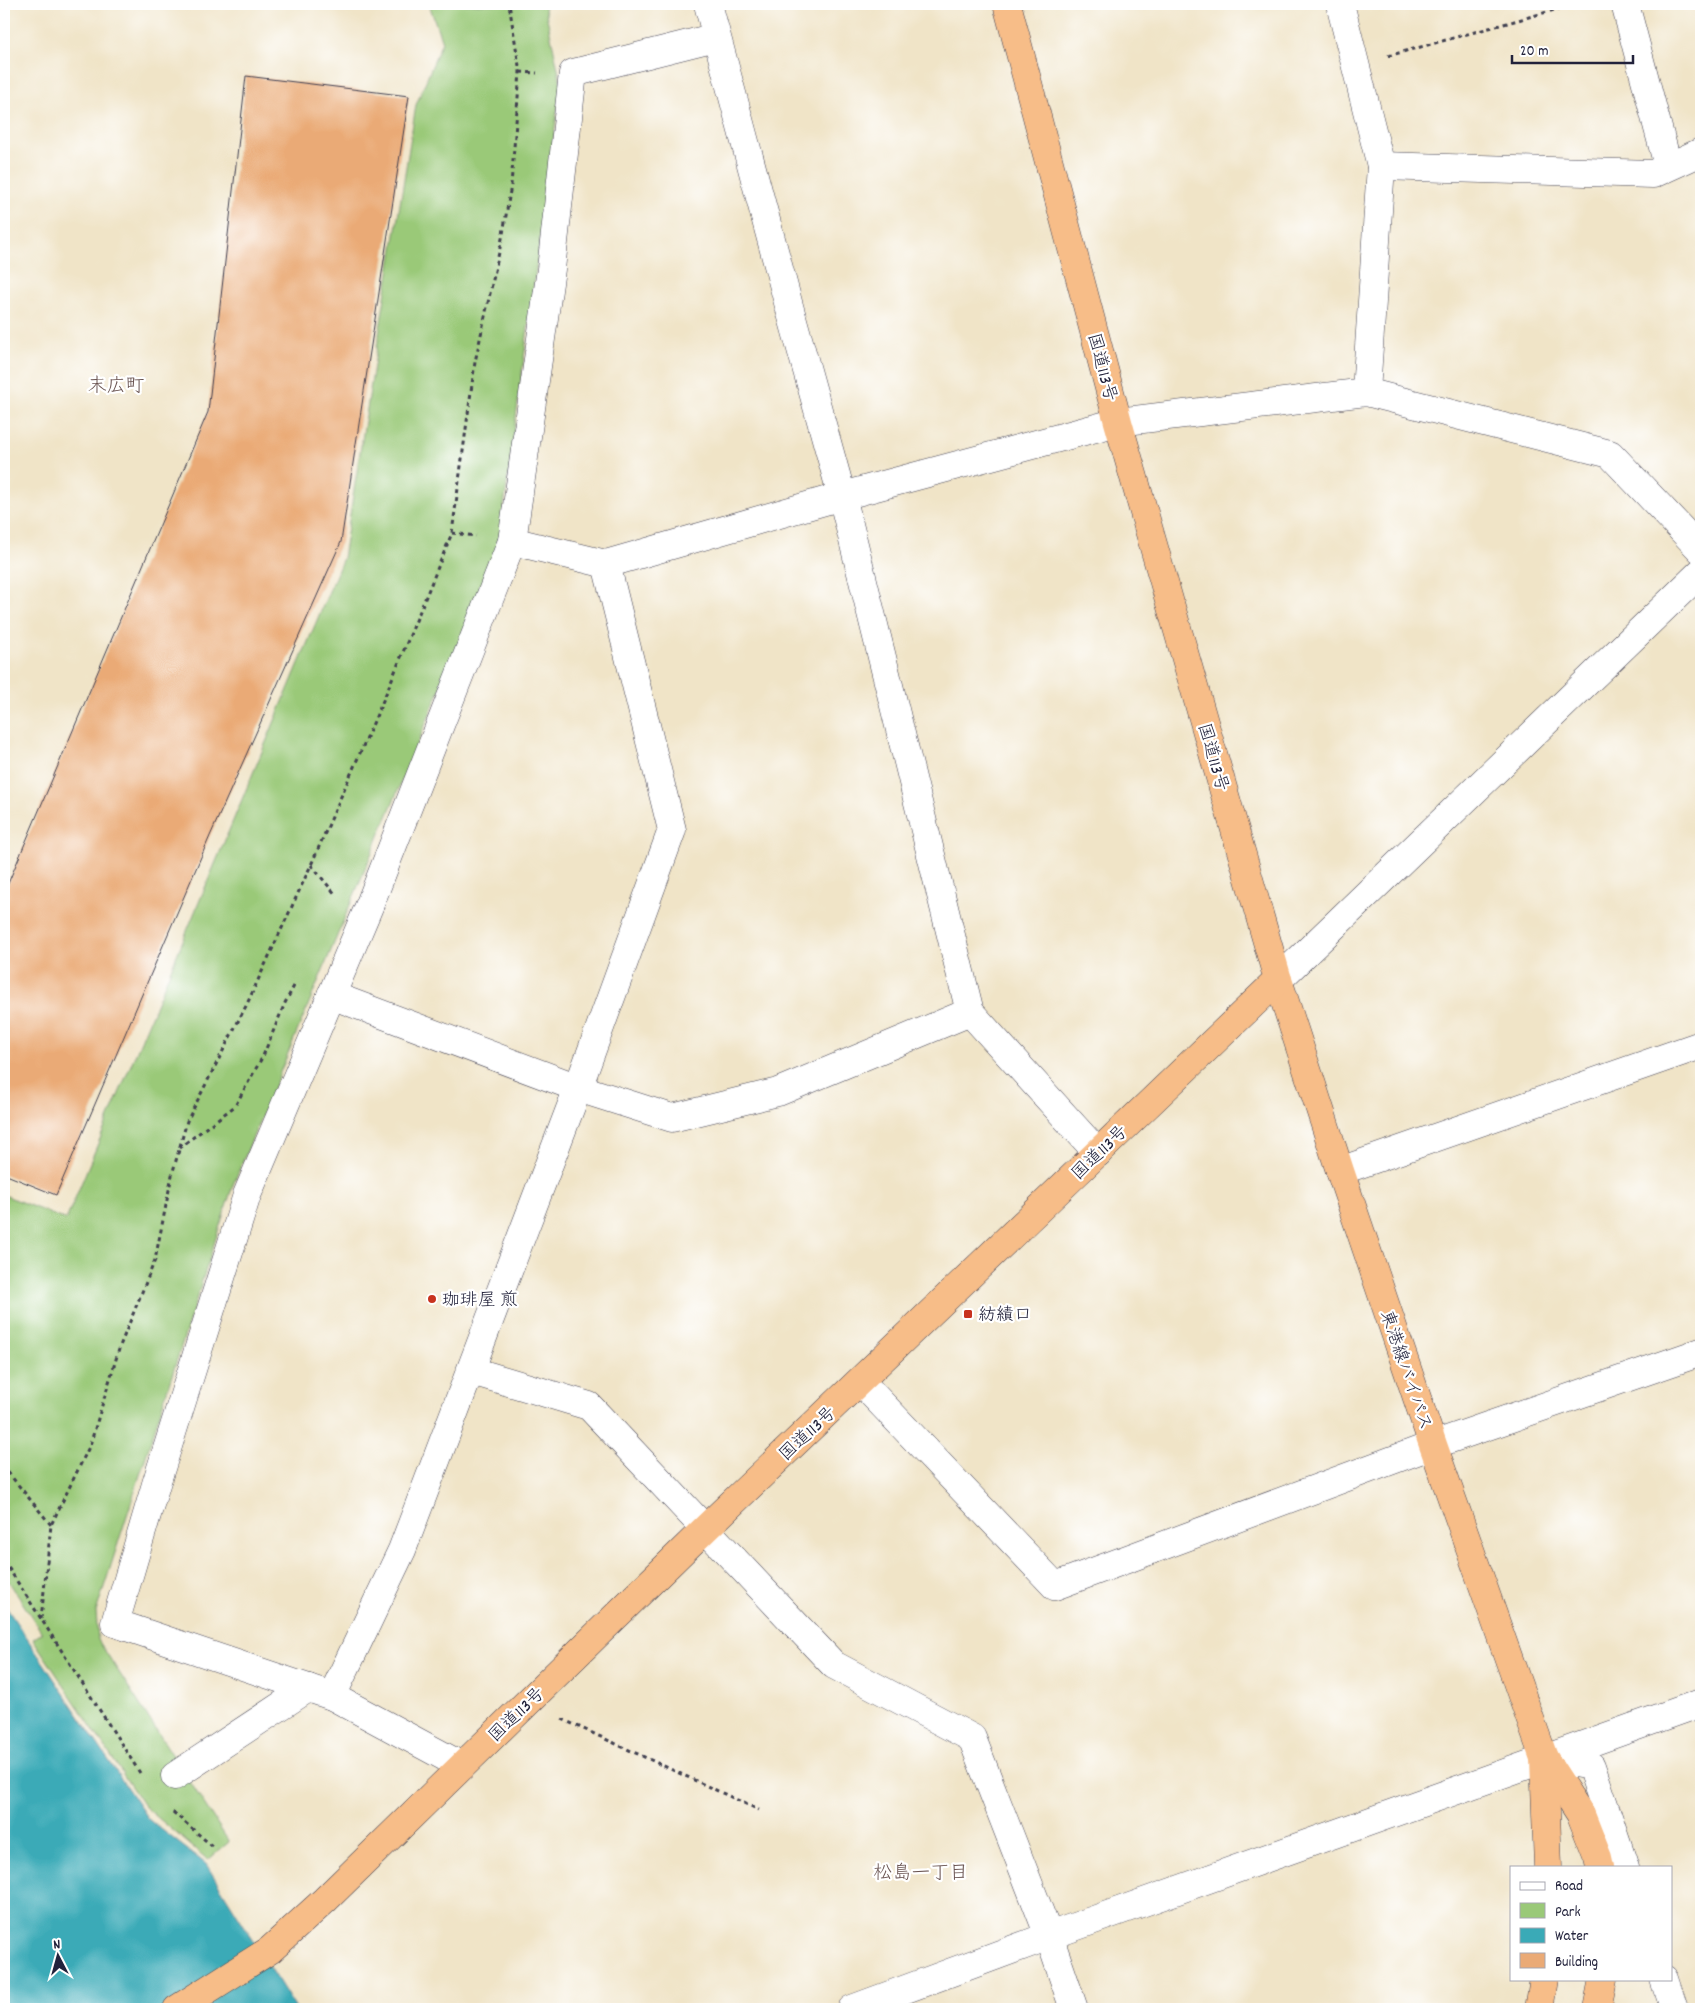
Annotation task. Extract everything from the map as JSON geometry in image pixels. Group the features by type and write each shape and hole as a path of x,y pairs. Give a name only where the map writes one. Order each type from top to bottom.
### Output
{"highway":[{"name":"国道113号","path":"177,2009 270,1950 325,1900 705,1529 861,1382 1278,980 1118,422 1008,4"},
{"name":"東港線バイパス","path":"1278,980 1340,1171 1433,1445 1544,1758 1581,1815 1600,1866"},
{"name":"東港線バイパス","path":"1544,1758 1548,1866"},
{"path":"1540,2009 1544,1980"},
{"path":"1597,2009 1603,1980"}],"street":[{"path":"710,4 716,38 788,306 842,496 947,913 970,1012 1098,1153"},
{"path":"1340,4 1381,166 1366,392"},
{"path":"1625,4 1668,166"},
{"path":"462,1766 320,1692 115,1623 159,1474 247,1195 370,904 512,541 551,269 573,73 716,38"},
{"path":"1381,166 1652,174 1701,152"},
{"path":"512,541 606,564 842,496 1118,422 1366,392 1610,454 1701,550"},
{"path":"176,1776 320,1692 402,1550 578,1088 672,830 606,564"},
{"path":"1278,980 1701,572"},
{"path":"331,996 578,1088 672,1118 778,1092 970,1012"},
{"path":"1340,1171 1701,1045"},
{"path":"861,1382 1055,1586 1433,1445 1701,1352"},
{"path":"472,1370 590,1406 834,1665 972,1738 1049,1936 1074,2009"},
{"path":"852,2009 910,1999 1049,1936 1701,1703"},
{"path":"1544,1758 1591,1766 1625,1866"},
{"path":"1664,1980 1674,2009"}],"path":[{"path":"41,1620 51,1525 90,1445 120,1346 155,1260 179,1149 187,1121 247,1004 314,856 385,696 452,533 475,362 503,234 511,185 520,72 509,4"},
{"path":"1356,65 1576,4"},
{"path":"179,1149 235,1106 263,1056 285,1003 297,980"},
{"path":"4,1457 6,1470 51,1525"},
{"path":"4,1561 143,1778"},
{"path":"527,1703 759,1810"},
{"path":"168,1808 212,1846"}],"green space":[{"path":"429,4 544,4 561,83 498,551 233,1185 96,1612 98,1640 229,1842 208,1860 144,1806 33,1639 42,1633 4,1574 4,1195 66,1220 343,558 416,105 442,42"}],"water":[{"path":"4,1604 148,1819 206,1864 296,2009 4,2009"}],"building":[{"path":"246,76 409,96 341,542 210,836 56,1195 4,1174 4,893 208,412"}],"place":[{"name":"珈琲屋 煎","path":"432,1299"},
{"name":"紡績口","path":"968,1314"}],"district":[{"name":"末広町","path":"116,384"},
{"name":"松島一丁目","path":"921,1871"}]}
